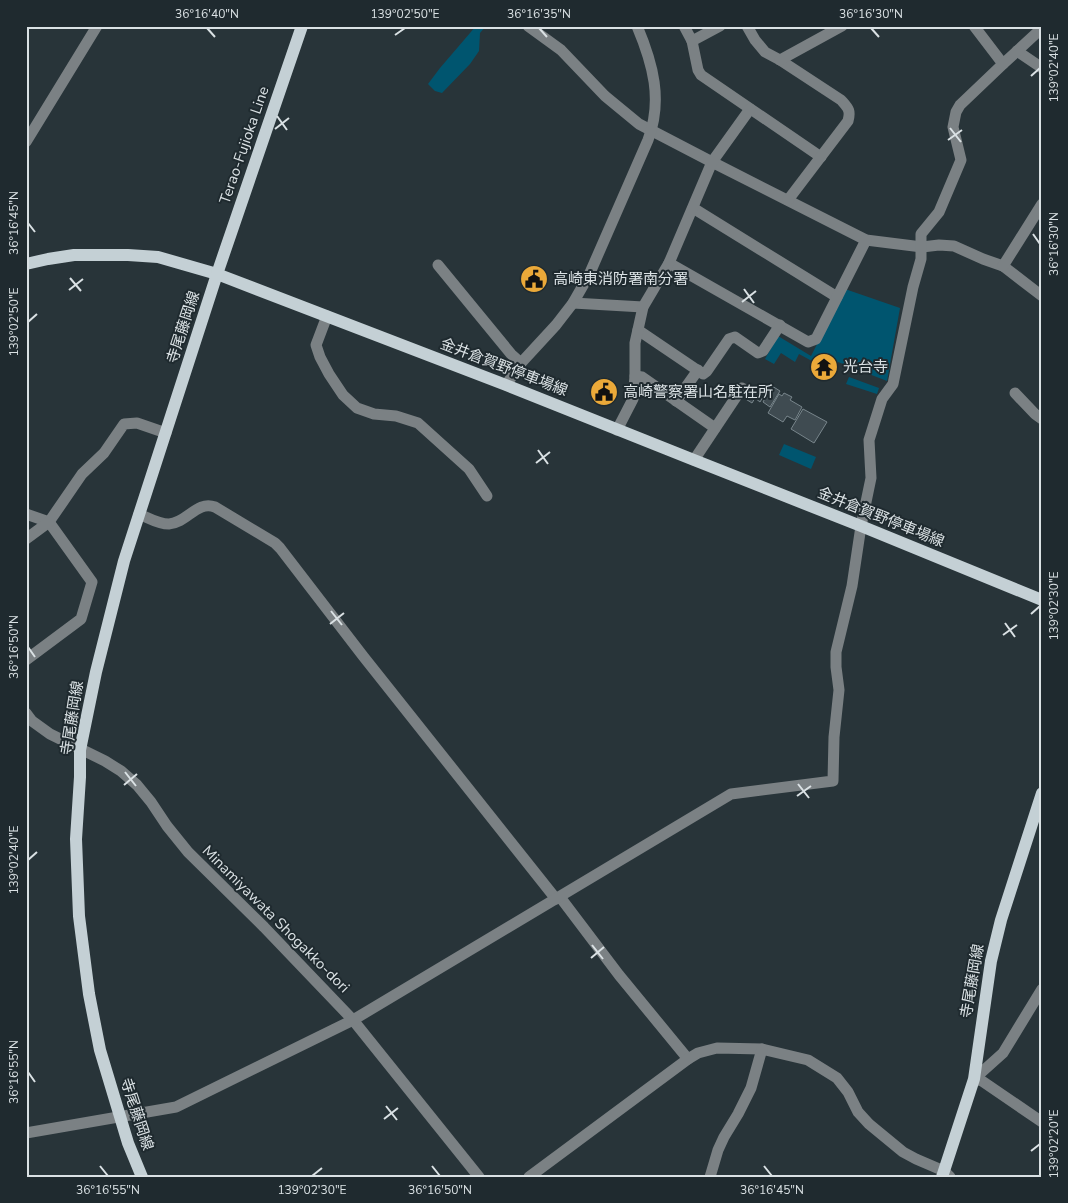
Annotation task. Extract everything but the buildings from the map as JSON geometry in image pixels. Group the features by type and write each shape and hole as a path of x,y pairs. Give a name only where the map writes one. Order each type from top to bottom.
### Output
{"main road":[{"name":"Terao-Fujioka Line","path":"217,274 302,26"},
{"name":"金井倉賀野停車場線","path":"26,264 74,255 128,254 158,257 217,274 506,385 1042,600"},
{"name":"寺尾藤岡線","path":"142,1177 128,1143 100,1050 89,994 79,916 76,839 80,750 96,672 124,561 217,274"},
{"name":"寺尾藤岡線","path":"946,1175 974,1078 991,961 1001,920 1042,793"}],"street":[{"path":"26,142 97,26"},
{"path":"528,26 561,50 605,96 640,124 712,162 866,240 922,248 939,245 954,246 1003,266 1042,296"},
{"path":"506,385 521,363 556,325 573,303 589,275 652,130 655,106 653,73 650,58 637,26"},
{"path":"684,26 692,42 698,70 701,75 821,157"},
{"path":"692,42 720,26"},
{"path":"747,26 765,52 841,100 848,108 850,114 848,121 788,200"},
{"path":"780,60 842,26"},
{"path":"974,26 1003,64"},
{"path":"26,1133 176,1107 353,1020 731,794 833,781 834,737 839,690 836,652 852,586 861,526 871,478 869,440 882,399 893,384 913,287 922,259 921,234 939,212 961,160 953,127 956,112 960,105 1042,28"},
{"path":"1017,51 1042,68"},
{"path":"617,430 633,399 635,343 644,307 670,263 712,162 750,109"},
{"path":"1003,266 1042,204"},
{"path":"693,208 837,297"},
{"path":"670,263 808,342 816,339 866,240"},
{"path":"438,265 511,354 521,363"},
{"path":"573,303 644,307"},
{"path":"327,316 316,345 329,374 343,394 357,408 374,414 396,416 418,423 469,469 487,496"},
{"path":"638,330 703,374 729,339 735,337 758,353 763,351 780,325"},
{"path":"676,400 698,370"},
{"path":"635,376 642,377 715,428"},
{"path":"694,460 742,388"},
{"path":"1015,393 1042,419"},
{"path":"26,539 49,522 82,474 104,453 124,424 137,423 166,433"},
{"path":"140,514 156,522 168,524 184,519 203,506 209,505 280,548 363,656 688,1059"},
{"path":"26,514 49,522 92,582 81,619 26,660"},
{"name":"Minamiyawata Shogakko-dori","path":"26,713 32,721 50,734 105,761 121,771 137,785 188,852 264,927 353,1020 479,1177"},
{"path":"1042,989 1002,1053 974,1078 982,1081 1042,1122"},
{"path":"529,1177 688,1059 698,1053 717,1048 762,1049 808,1060 837,1078 848,1092 858,1112 869,1124 903,1152 946,1175"},
{"path":"710,1177 718,1150 751,1088 762,1049"}],"shaded area":[{"path":"476,26 486,26 480,33 479,51 470,64 442,93 435,91 428,84"},
{"path":"845,289 900,308 887,381 838,362 832,372 799,354 795,362 781,353 774,364 765,359 778,336 811,356"},
{"path":"849,377 879,388 877,394 846,384"},
{"path":"784,444 816,457 811,469 779,455"}],"place":[{"name":"高崎東消防署南分署","path":"534,279"},
{"name":"光台寺","path":"824,367"},
{"name":"高崎警察署山名駐在所","path":"604,392"}]}
